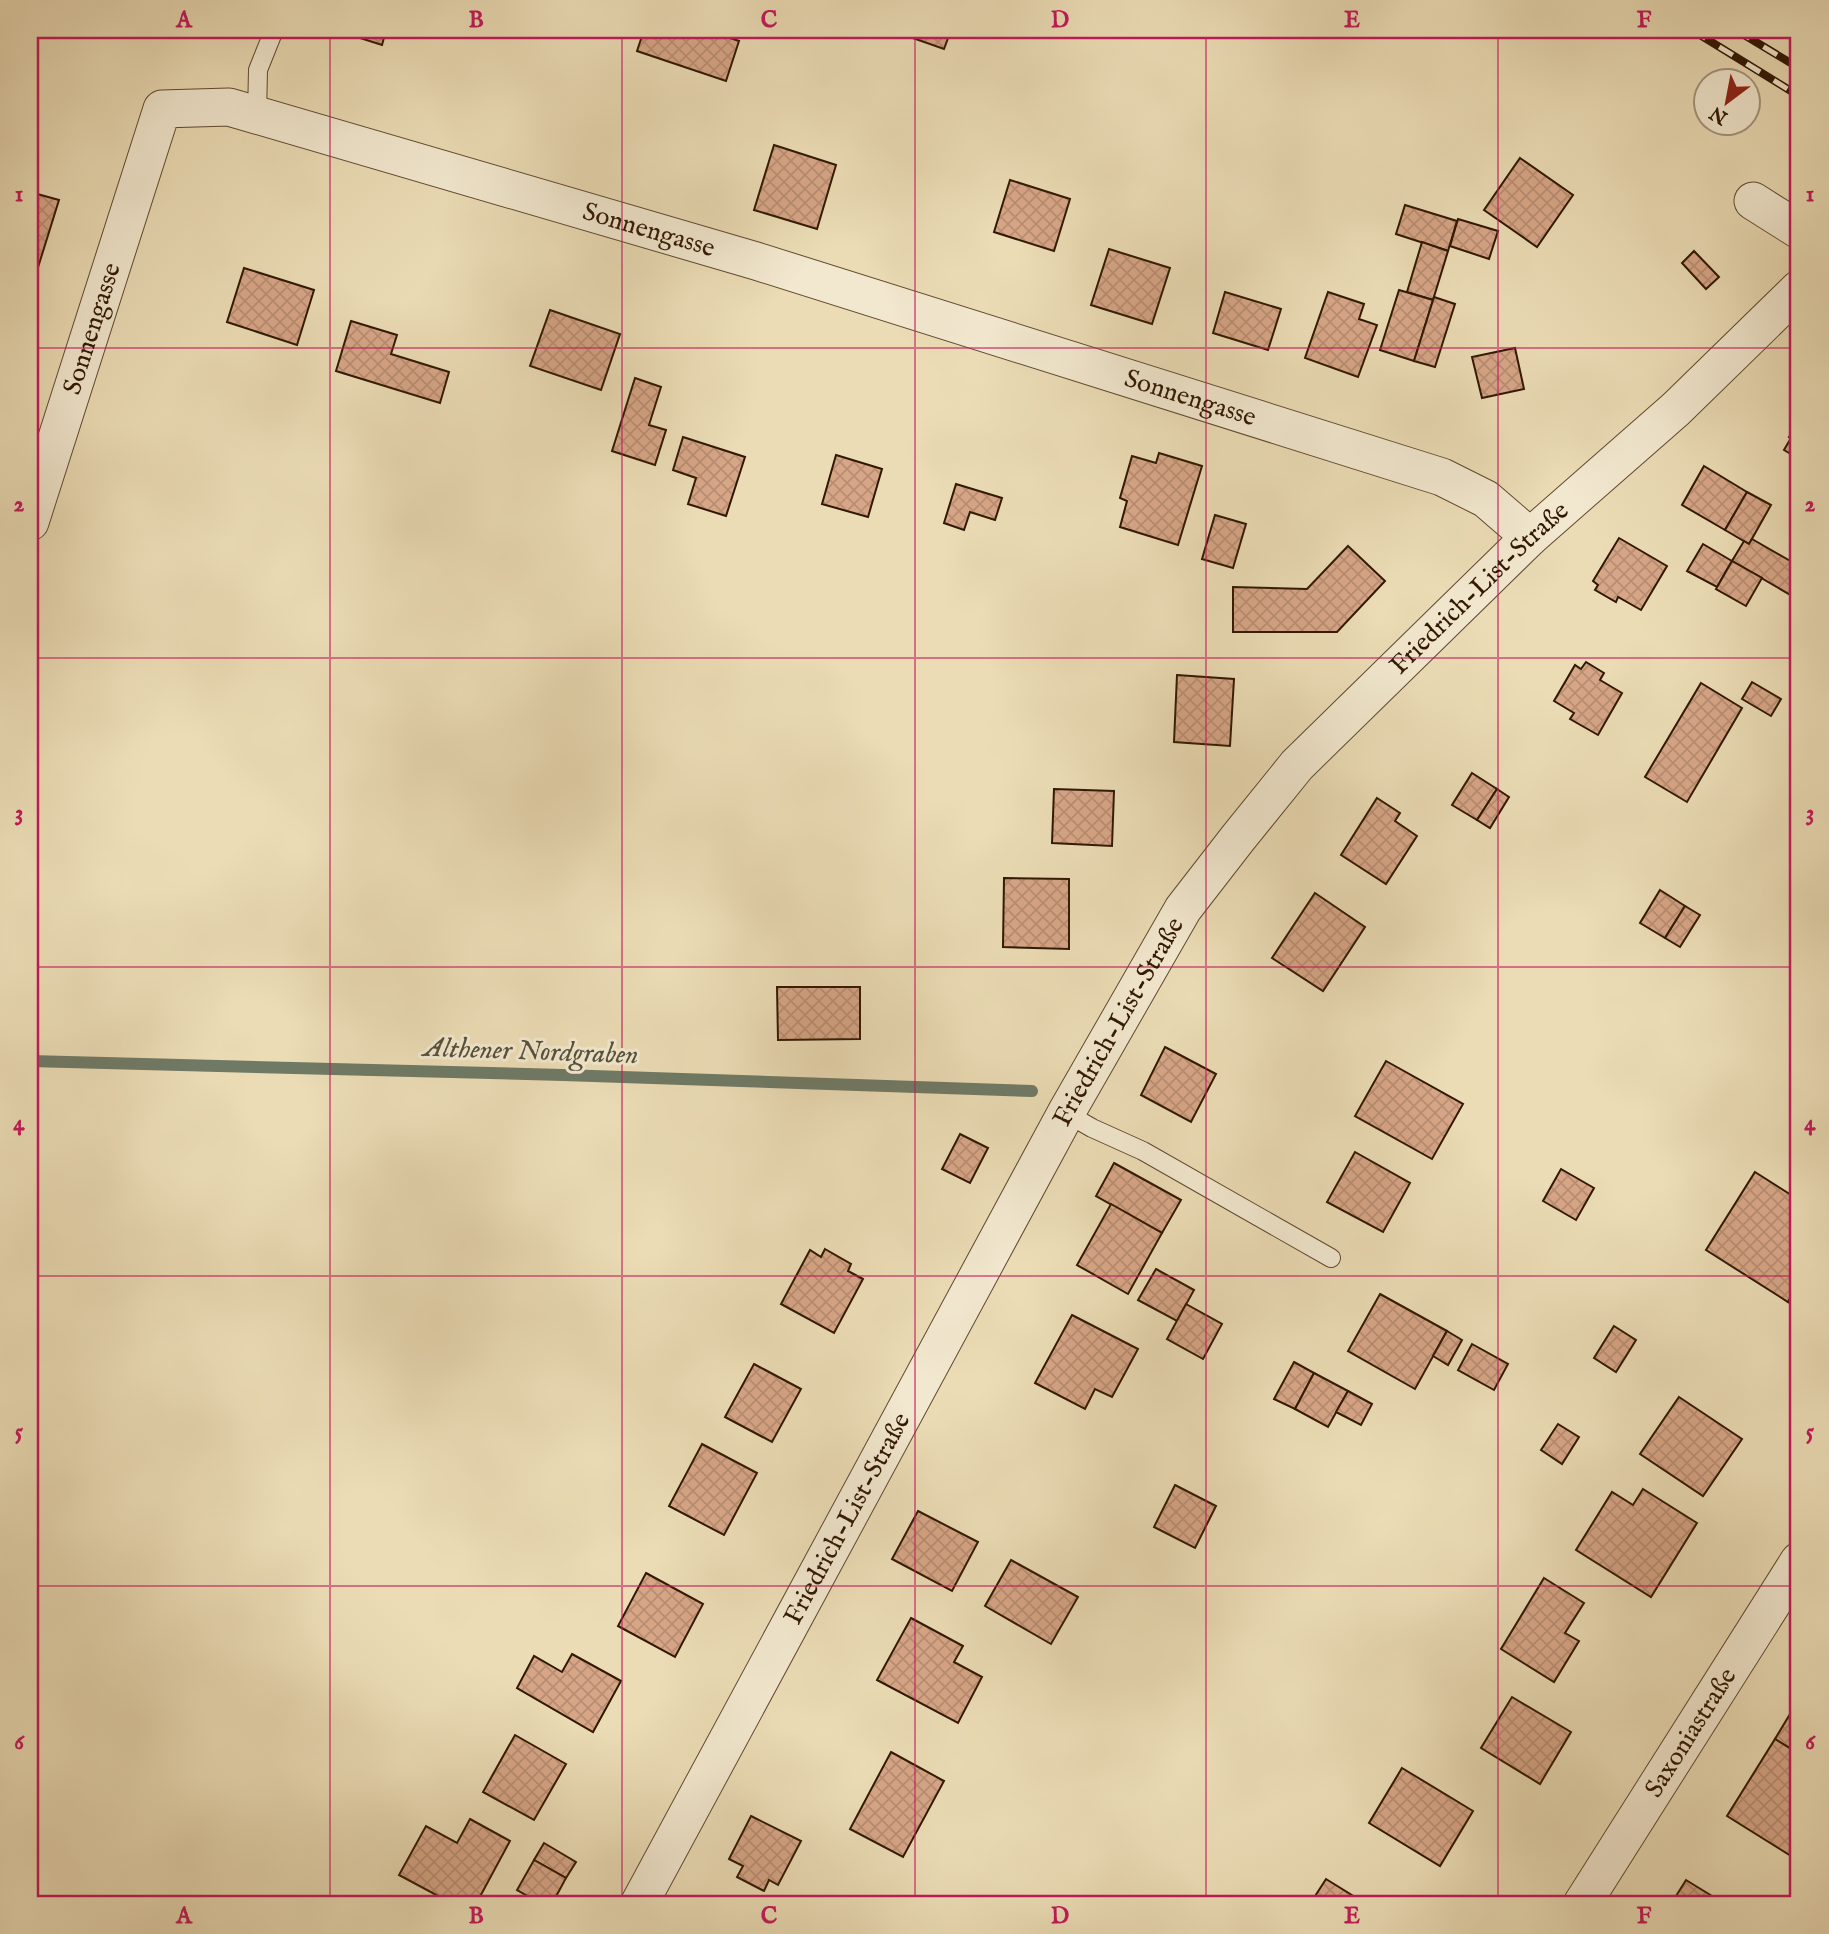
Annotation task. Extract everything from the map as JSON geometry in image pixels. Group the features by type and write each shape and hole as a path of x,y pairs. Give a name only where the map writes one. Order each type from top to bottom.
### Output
{"street":[{"name":"Sonnengasse","path":"30,522 162,109 229,107 756,261 1442,477 1486,499 1530,537"},
{"path":"1753,201 1799,230"},
{"name":"Friedrich-List-Straße","path":"639,1904 1066,1113 1184,909 1297,765 1530,537 1676,409 1799,289"},
{"name":"Saxoniastraße","path":"1582,1904 1799,1561"}],"lane":[{"path":"257,115 258,70 274,30"},
{"path":"1066,1113 1143,1151 1331,1258"}],"building":[{"path":"335,30 386,30 382,45"},
{"path":"644,30 707,30 739,41 726,81 637,51"},
{"path":"890,30 951,30 944,49"},
{"path":"774,145 836,165 817,229 754,210"},
{"path":"1520,158 1573,195 1537,247 1484,210"},
{"path":"1010,180 1070,199 1054,251 994,232"},
{"path":"30,192 59,200 35,277 30,275"},
{"path":"1405,205 1457,221 1448,251 1396,234"},
{"path":"1458,219 1498,231 1489,259 1450,246"},
{"path":"1422,242 1448,251 1433,300 1407,292"},
{"path":"1109,249 1170,268 1152,324 1091,305"},
{"path":"1694,251 1719,277 1706,289 1682,263"},
{"path":"244,268 314,290 297,345 227,322"},
{"path":"1399,290 1433,300 1414,361 1380,350"},
{"path":"1225,292 1281,309 1268,350 1213,333"},
{"path":"1328,292 1364,304 1359,319 1377,325 1358,377 1305,358"},
{"path":"1434,297 1455,304 1435,367 1414,361"},
{"path":"550,310 620,334 601,390 530,366"},
{"path":"351,321 397,335 391,354 449,372 440,403 336,371"},
{"path":"1515,348 1524,389 1482,398 1472,357"},
{"path":"635,378 661,387 649,425 666,430 655,465 612,451"},
{"path":"1799,419 1799,459 1784,450"},
{"path":"683,437 745,457 726,516 688,504 696,478 673,470"},
{"path":"1159,453 1202,466 1178,545 1120,527 1127,501 1120,498 1132,456 1156,463"},
{"path":"836,455 882,469 868,517 822,504"},
{"path":"1704,466 1747,492 1725,530 1682,505"},
{"path":"956,484 1002,498 995,520 970,512 964,530 944,523"},
{"path":"1747,492 1771,505 1749,544 1725,530"},
{"path":"1215,515 1246,524 1233,568 1202,559"},
{"path":"1619,538 1667,566 1641,610 1618,597 1616,602 1595,590 1598,585 1593,581"},
{"path":"1752,539 1799,566 1799,600 1732,561 1744,541 1749,544"},
{"path":"1703,544 1732,561 1717,587 1687,571"},
{"path":"1348,546 1385,581 1337,632 1233,632 1233,587 1307,589"},
{"path":"1732,561 1762,578 1746,606 1716,589"},
{"path":"1586,662 1604,673 1600,680 1622,693 1598,735 1570,719 1574,713 1554,701 1575,665 1581,669"},
{"path":"1177,675 1234,679 1230,746 1174,742"},
{"path":"1752,682 1781,699 1771,716 1742,699"},
{"path":"1701,683 1742,708 1687,802 1645,777"},
{"path":"1472,773 1497,789 1477,820 1452,805"},
{"path":"1054,789 1114,791 1112,846 1052,843"},
{"path":"1497,789 1509,797 1490,828 1477,820"},
{"path":"1377,798 1400,813 1395,821 1417,836 1386,884 1341,855"},
{"path":"1004,878 1069,879 1069,949 1003,947"},
{"path":"1660,890 1685,906 1665,938 1640,923"},
{"path":"1315,893 1365,927 1323,991 1272,958"},
{"path":"1685,906 1700,915 1680,947 1665,938"},
{"path":"777,987 860,987 860,1039 778,1040"},
{"path":"1165,1047 1216,1074 1191,1122 1141,1095"},
{"path":"1386,1061 1463,1104 1432,1159 1355,1116"},
{"path":"960,1134 988,1148 970,1183 942,1169"},
{"path":"1355,1152 1410,1183 1383,1232 1327,1202"},
{"path":"1114,1163 1181,1200 1162,1233 1096,1196"},
{"path":"1561,1169 1594,1188 1576,1220 1543,1201"},
{"path":"1755,1172 1799,1200 1799,1284 1788,1302 1706,1250"},
{"path":"1111,1204 1162,1233 1128,1294 1077,1265"},
{"path":"825,1249 851,1264 848,1271 863,1279 834,1333 781,1304 810,1250 821,1257"},
{"path":"1156,1269 1194,1290 1177,1321 1138,1300"},
{"path":"1799,1284 1799,1309 1788,1302"},
{"path":"1380,1294 1447,1331 1415,1389 1348,1351"},
{"path":"1186,1304 1222,1324 1203,1359 1167,1339"},
{"path":"1072,1315 1138,1349 1112,1397 1095,1389 1085,1409 1035,1383"},
{"path":"1614,1326 1636,1340 1616,1372 1594,1358"},
{"path":"1447,1331 1462,1340 1448,1365 1433,1356"},
{"path":"1472,1344 1508,1364 1494,1390 1458,1370"},
{"path":"1294,1362 1314,1373 1295,1409 1274,1399"},
{"path":"754,1364 801,1389 772,1442 725,1417"},
{"path":"1314,1373 1348,1391 1328,1427 1295,1409"},
{"path":"1348,1391 1372,1404 1361,1425 1336,1412"},
{"path":"1679,1397 1742,1439 1703,1496 1640,1454"},
{"path":"1558,1424 1579,1437 1562,1464 1541,1450"},
{"path":"702,1444 757,1473 724,1535 669,1506"},
{"path":"1175,1485 1216,1506 1195,1548 1154,1527"},
{"path":"1643,1489 1697,1523 1651,1597 1576,1550 1612,1492 1633,1505"},
{"path":"918,1511 978,1542 952,1591 892,1559"},
{"path":"1011,1560 1078,1597 1051,1644 985,1606"},
{"path":"646,1573 703,1604 675,1657 618,1626"},
{"path":"1544,1578 1584,1603 1565,1633 1579,1641 1554,1682 1501,1649"},
{"path":"911,1618 963,1646 954,1662 982,1677 958,1723 877,1680"},
{"path":"572,1654 621,1681 593,1732 517,1688 534,1656 562,1672"},
{"path":"1512,1697 1571,1732 1540,1784 1481,1748"},
{"path":"1799,1699 1799,1754 1775,1739"},
{"path":"515,1735 566,1764 534,1820 483,1792"},
{"path":"1775,1739 1799,1754 1799,1861 1727,1816"},
{"path":"891,1752 944,1781 903,1857 850,1829"},
{"path":"1402,1768 1473,1811 1440,1866 1369,1823"},
{"path":"751,1816 801,1841 778,1885 769,1880 764,1891 737,1877 743,1866 729,1859"},
{"path":"470,1819 510,1841 476,1904 453,1904 399,1875 426,1826 457,1843"},
{"path":"544,1843 576,1862 566,1878 534,1860"},
{"path":"534,1860 566,1878 552,1904 542,1904 517,1890"},
{"path":"1326,1879 1355,1897 1350,1904 1310,1904"},
{"path":"1686,1880 1725,1904 1671,1904"}],"waterway":[{"name":"Althener Nordgraben","path":"30,1061 1032,1091"}],"railway":[{"path":"1692,30 1799,96"},
{"path":"1736,30 1799,68"}]}
